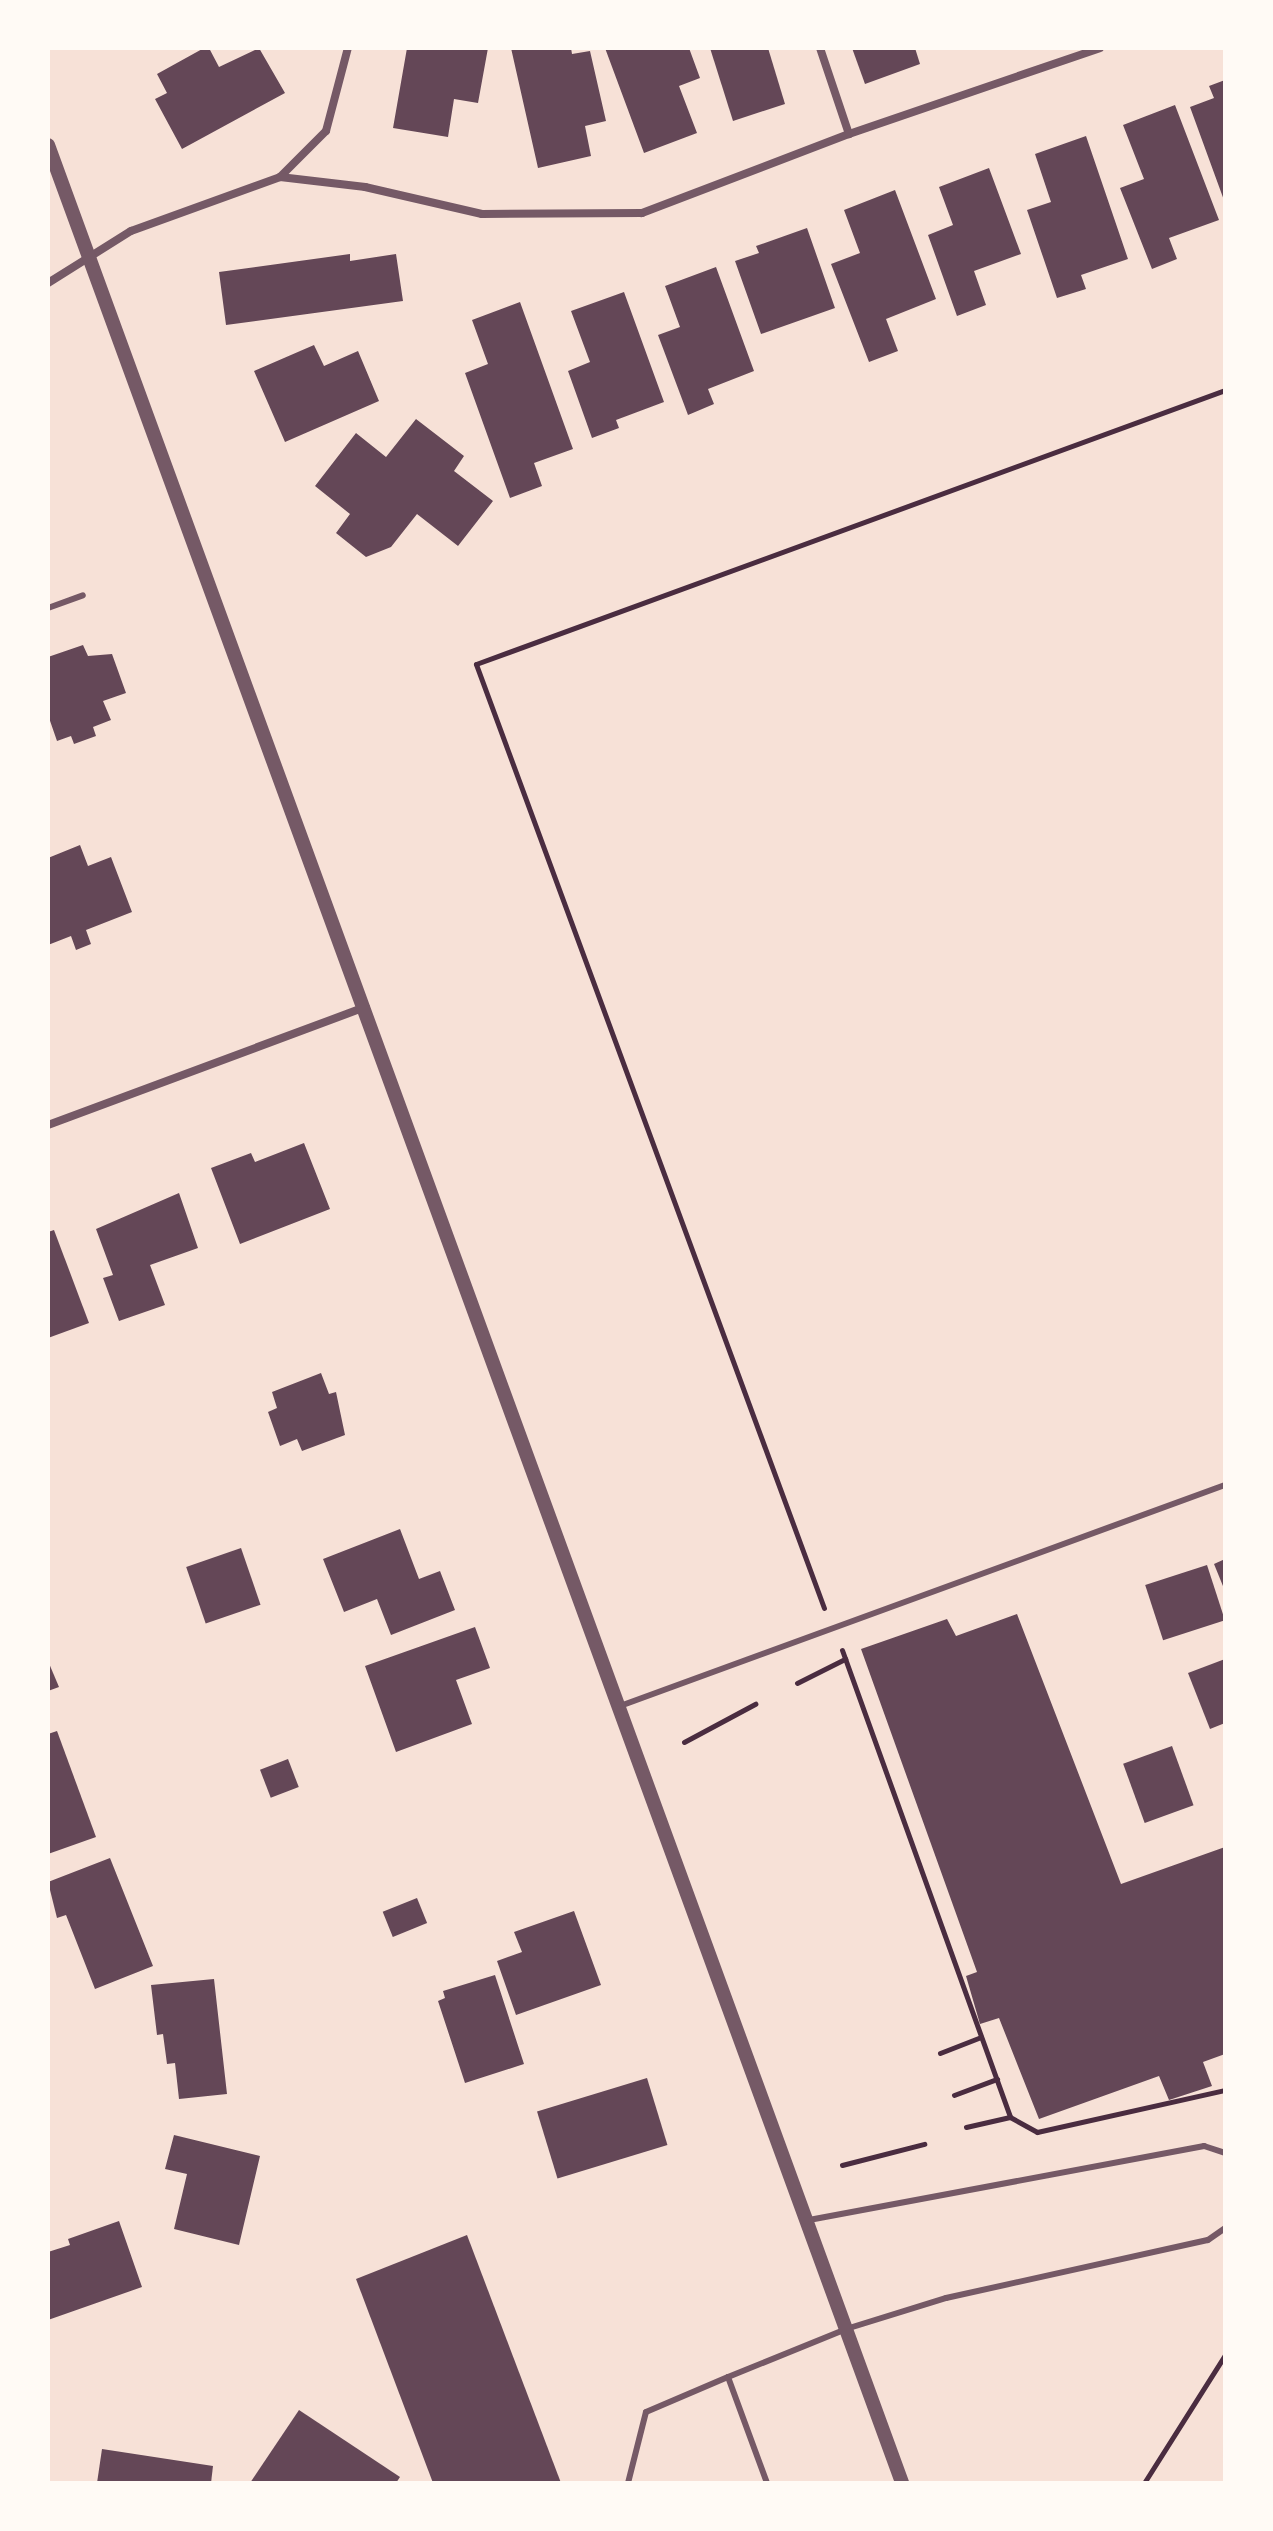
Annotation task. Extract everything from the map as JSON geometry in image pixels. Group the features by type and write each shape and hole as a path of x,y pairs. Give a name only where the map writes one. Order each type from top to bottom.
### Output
{"street":[{"path":"48,283 140,227 280,177 326,131 348,48"},
{"path":"820,48 849,134"},
{"path":"280,177 365,187 482,214 642,213 849,134 1100,48"},
{"path":"48,145 367,1007 902,2483"},
{"path":"48,1125 367,1007"}],"lane":[{"path":"48,608 83,595"},
{"path":"620,1706 1225,1485"},
{"path":"807,2221 1204,2146 1225,2153"},
{"path":"628,2483 646,2412 846,2329 946,2298 1208,2240 1225,2228"},
{"path":"728,2377 767,2483"}],"path":[{"path":"1010,2117 845,1659 476,664 1225,390"},
{"path":"797,1683 845,1659"},
{"path":"684,1742 755,1704"},
{"path":"940,2053 981,2037"},
{"path":"954,2095 997,2079"},
{"path":"966,2127 1010,2117 1037,2132 1225,2090"},
{"path":"842,2165 924,2144"},
{"path":"1144,2483 1225,2355"}],"building":[{"path":"209,48 219,67 259,48 285,93 182,149 155,99 167,93 157,74"},
{"path":"407,48 488,48 478,103 454,99 448,137 393,128"},
{"path":"511,48 571,48 572,54 590,51 606,121 585,126 591,156 538,168"},
{"path":"605,48 689,48 700,78 679,86 697,133 644,153"},
{"path":"710,48 768,48 785,104 733,121"},
{"path":"852,48 915,48 920,64 865,84"},
{"path":"1225,80 1225,203 1190,107 1214,98 1209,86"},
{"path":"1175,105 1219,220 1169,238 1177,259 1152,269 1120,188 1144,179 1123,125"},
{"path":"1086,136 1128,259 1081,275 1086,289 1057,298 1027,210 1051,202 1035,154"},
{"path":"989,168 1021,254 974,271 986,305 957,316 928,235 953,225 939,187"},
{"path":"895,190 936,299 886,319 898,351 869,362 831,264 860,253 844,210"},
{"path":"807,228 835,308 761,334 735,261 759,253 756,246"},
{"path":"350,254 350,261 396,254 403,301 226,325 219,272"},
{"path":"716,267 754,371 708,389 714,404 688,415 658,335 680,327 665,286"},
{"path":"624,292 664,402 616,420 619,428 592,438 568,371 590,362 571,311"},
{"path":"520,302 573,449 534,463 542,486 510,498 465,373 488,364 472,320"},
{"path":"314,345 324,366 358,351 379,401 285,442 254,371"},
{"path":"416,419 464,456 454,471 493,501 458,546 417,514 391,547 366,557 336,533 350,514 315,486 356,433 386,457"},
{"path":"83,645 88,656 112,654 126,693 103,701 111,720 93,727 96,736 74,744 71,736 57,741 48,715 48,657"},
{"path":"80,845 88,866 111,857 132,912 86,930 91,944 76,950 71,936 48,945 48,858"},
{"path":"304,1143 330,1209 240,1244 211,1168 251,1153 255,1162"},
{"path":"179,1193 198,1248 150,1265 165,1305 119,1321 103,1278 113,1275 96,1229"},
{"path":"54,1230 89,1323 48,1338 48,1232"},
{"path":"321,1373 329,1394 336,1392 345,1435 302,1451 297,1439 280,1446 268,1412 277,1408 272,1392"},
{"path":"400,1529 419,1579 440,1571 455,1610 391,1635 377,1599 344,1612 323,1559"},
{"path":"241,1548 261,1605 206,1624 186,1567"},
{"path":"1225,1559 1225,1591 1214,1564"},
{"path":"1207,1565 1225,1620 1163,1640 1145,1585"},
{"path":"1017,1614 1121,1884 1225,1847 1225,2054 1203,2062 1212,2086 1169,2100 1159,2076 1039,2119 999,2018 980,2024 966,1976 977,1972 861,1649 947,1619 956,1636"},
{"path":"475,1627 490,1668 456,1680 472,1724 396,1752 365,1666"},
{"path":"1225,1659 1225,1723 1210,1729 1188,1673"},
{"path":"48,1661 59,1687 48,1691"},
{"path":"57,1731 96,1837 48,1854 48,1734"},
{"path":"1172,1746 1194,1805 1145,1823 1123,1764"},
{"path":"288,1759 299,1787 271,1798 260,1770"},
{"path":"110,1858 153,1966 95,1989 66,1915 57,1918 48,1882"},
{"path":"417,1898 427,1923 393,1937 383,1912"},
{"path":"574,1911 601,1985 516,2015 497,1961 522,1952 514,1932"},
{"path":"495,1975 524,2064 465,2083 438,2001 445,1998 443,1991"},
{"path":"214,1979 227,2094 179,2099 175,2063 167,2064 163,2034 157,2035 151,1985"},
{"path":"647,2078 667,2145 557,2179 537,2112"},
{"path":"174,2135 260,2156 239,2245 174,2229 187,2174 165,2169"},
{"path":"119,2221 142,2287 48,2320 48,2252 70,2245 68,2239"},
{"path":"467,2235 561,2483 433,2483 356,2279"},
{"path":"299,2410 400,2477 396,2483 250,2483"},
{"path":"102,2449 213,2466 211,2483 97,2483"}]}
